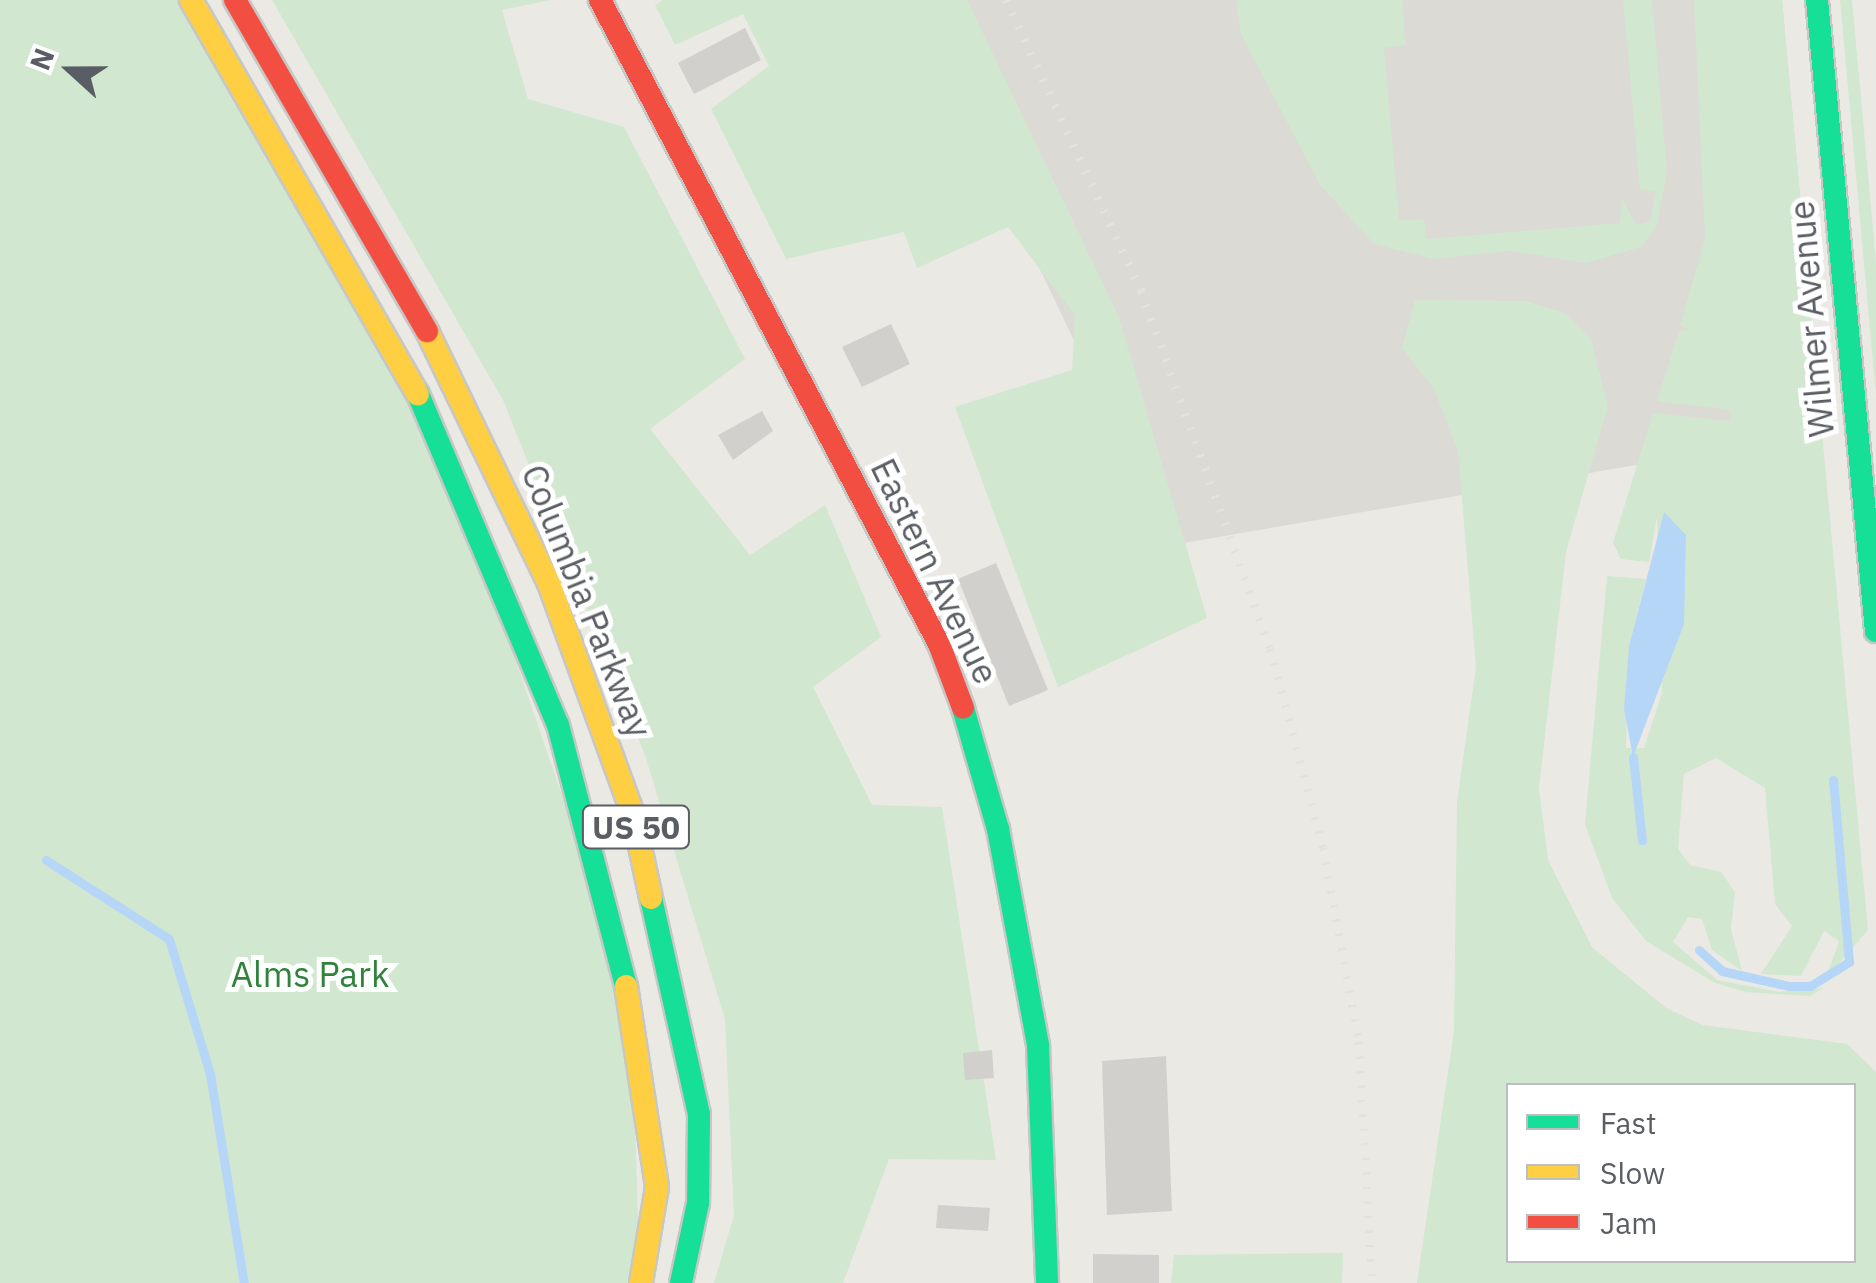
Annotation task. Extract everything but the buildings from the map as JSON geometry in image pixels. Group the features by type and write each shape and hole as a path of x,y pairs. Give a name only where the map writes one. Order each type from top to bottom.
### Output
{"main road":[{"name":"Columbia Parkway","path":"191,0 433,420 558,725 594,835 645,1072 657,1187 641,1283"},
{"name":"Columbia Parkway","path":"235,0 464,396 550,586 633,814 699,1114 698,1202 682,1283"},
{"name":"Eastern Avenue","path":"600,0 940,644 968,722 1022,936 1038,1045 1047,1283"},
{"name":"Wilmer Avenue","path":"1817,0 1876,631"}],"shaded area":[{"path":"911,0 1782,0 1822,433 1172,545"}],"green space":[{"name":"Alms Park","path":"0,0 191,0 433,420 631,996 640,1283 0,1283"},
{"path":"272,0 551,0 502,10 528,99 624,127 745,359 650,429 750,555 825,505 881,637 813,687 872,805 942,807 996,1160 889,1159 843,1283 714,1283 734,1215 725,1019 645,755 503,400"},
{"path":"663,0 967,0 1119,317 1207,618 1058,687 955,407 1072,370 1075,315 1008,227 917,268 904,232 786,259 711,109 769,66 743,14 675,45 655,5"},
{"path":"1236,0 1402,0 1406,45 1384,48 1399,220 1424,219 1427,239 1620,223 1622,198 1636,225 1650,222 1656,192 1640,189 1623,0 1652,0 1667,172 1657,226 1641,247 1586,263 1511,251 1434,259 1374,244 1320,185 1241,34"},
{"path":"1694,0 1782,0 1868,930 1826,978 1839,941 1824,931 1801,976 1761,974 1792,926 1775,904 1765,788 1716,758 1684,774 1678,849 1690,865 1721,872 1735,892 1731,929 1742,971 1712,950 1702,919 1688,917 1673,942 1717,980 1779,992 1824,988 1810,996 1746,992 1715,983 1646,941 1612,898 1585,824 1607,576 1646,579 1629,646 1626,748 1644,748 1662,693 1657,517 1649,562 1621,559 1613,543 1653,413 1731,421 1730,410 1657,401 1679,331 1691,330 1680,326 1705,238"},
{"path":"1840,0 1852,0 1876,262 1876,395"},
{"path":"1415,300 1526,301 1565,313 1591,339 1608,406 1566,552 1539,788 1548,860 1592,947 1666,1008 1703,1025 1847,1044 1876,1072 1876,1283 1417,1283 1454,1031 1457,802 1476,667 1458,451 1434,389 1402,348"},
{"path":"1343,1253 1342,1283 1171,1283 1174,1255"}],"water":[{"path":"1664,512 1686,535 1684,624 1633,757 1624,709 1629,646"}],"waterway":[{"path":"1633,757 1642,841"},
{"path":"1699,950 1722,971 1789,986 1810,986 1849,962 1833,780"},
{"path":"46,860 169,939 210,1074 244,1283"}],"railway":[{"path":"1006,0 1141,291 1270,649 1323,848 1359,1042 1372,1283"}],"traffic: fast":[{"path":"1817,0 1876,631"},
{"path":"418,394 558,725 626,986"},
{"path":"963,708 998,829 1038,1045 1047,1283"},
{"path":"651,898 699,1114 698,1203 681,1283"}],"traffic: slow":[{"path":"191,0 418,394"},
{"path":"427,331 550,586 633,814 651,898"},
{"path":"626,986 657,1187 641,1283"}],"traffic: jam":[{"path":"235,0 427,331"},
{"path":"600,0 939,644 963,708"}]}
